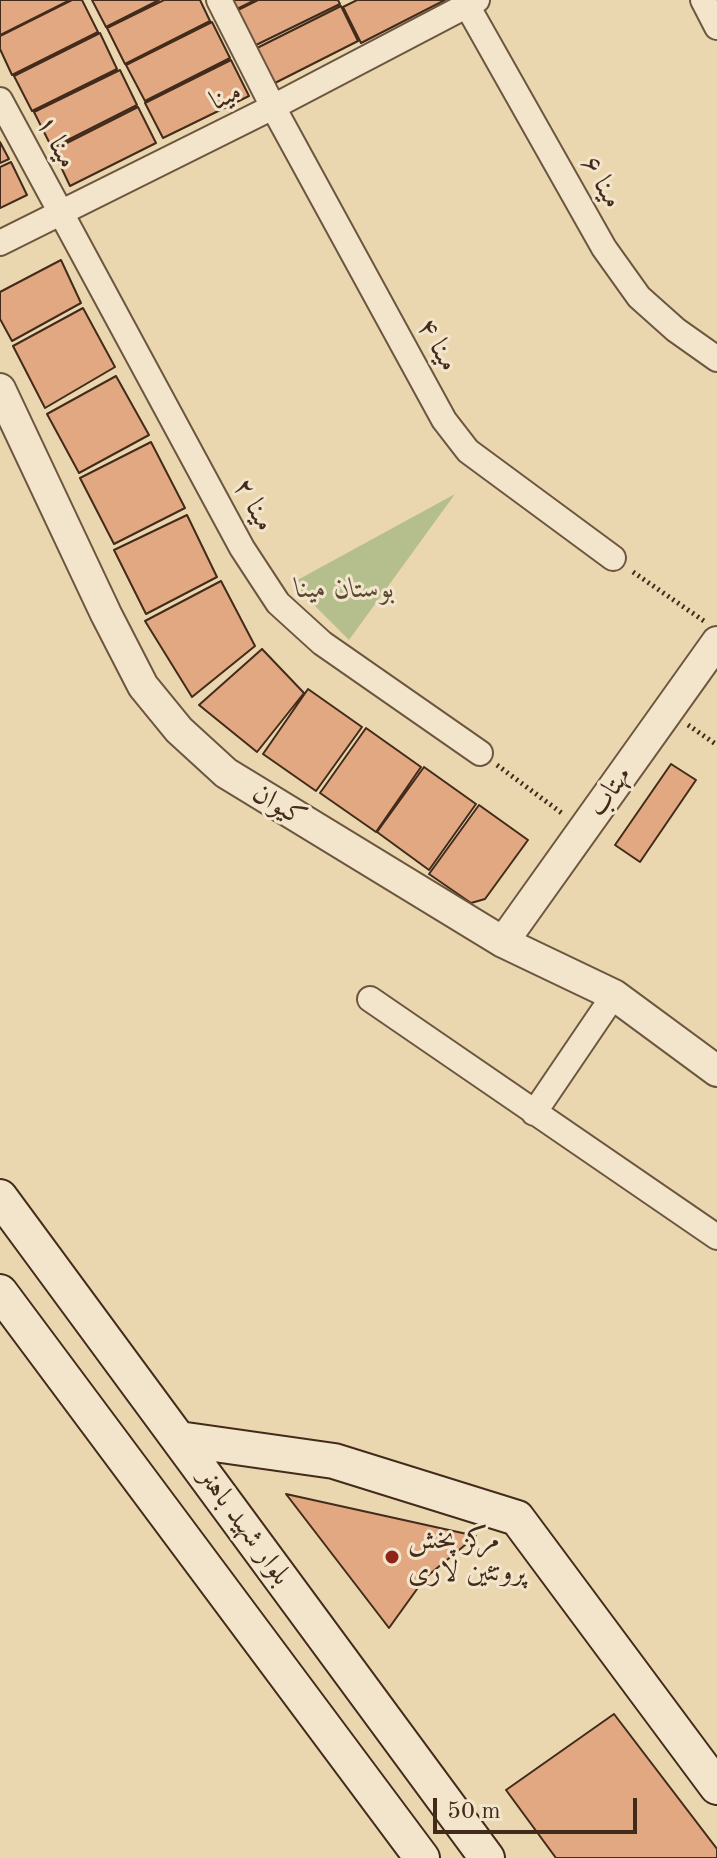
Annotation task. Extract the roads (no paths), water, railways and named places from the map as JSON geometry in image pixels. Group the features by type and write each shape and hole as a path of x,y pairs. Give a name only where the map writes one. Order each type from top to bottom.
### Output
{"main road":[{"name":"بلوار شهید باهنر","path":"0,1197 487,1858"},
{"name":"بلوار شهید باهنر","path":"0,1292 422,1858"},
{"path":"179,1439 334,1461 517,1518 717,1787"}],"street":[{"name":"مینا ۴","path":"219,0 273,107 444,420 468,451 613,558"},
{"path":"703,0 717,27"},
{"name":"مینا","path":"0,243 273,107 469,2"},
{"name":"مینا ۶","path":"469,2 604,248 639,297 676,330 717,359"},
{"name":"مینا ۱","path":"0,100 59,212"},
{"name":"مینا ۲","path":"59,212 242,548 278,603 322,643 480,753"},
{"name":"کیوان","path":"0,389 143,686 179,730 226,773 503,942 614,995 717,1071"},
{"name":"مهتاب","path":"503,942 584,829 710,632"},
{"path":"534,1113 614,995"},
{"path":"370,999 717,1237"}],"place":[{"name":"مرکز پخش پروتئین لاری","path":"392,1557"}],"park label":[{"name":"بوستان مینا","path":"345,590"}]}
